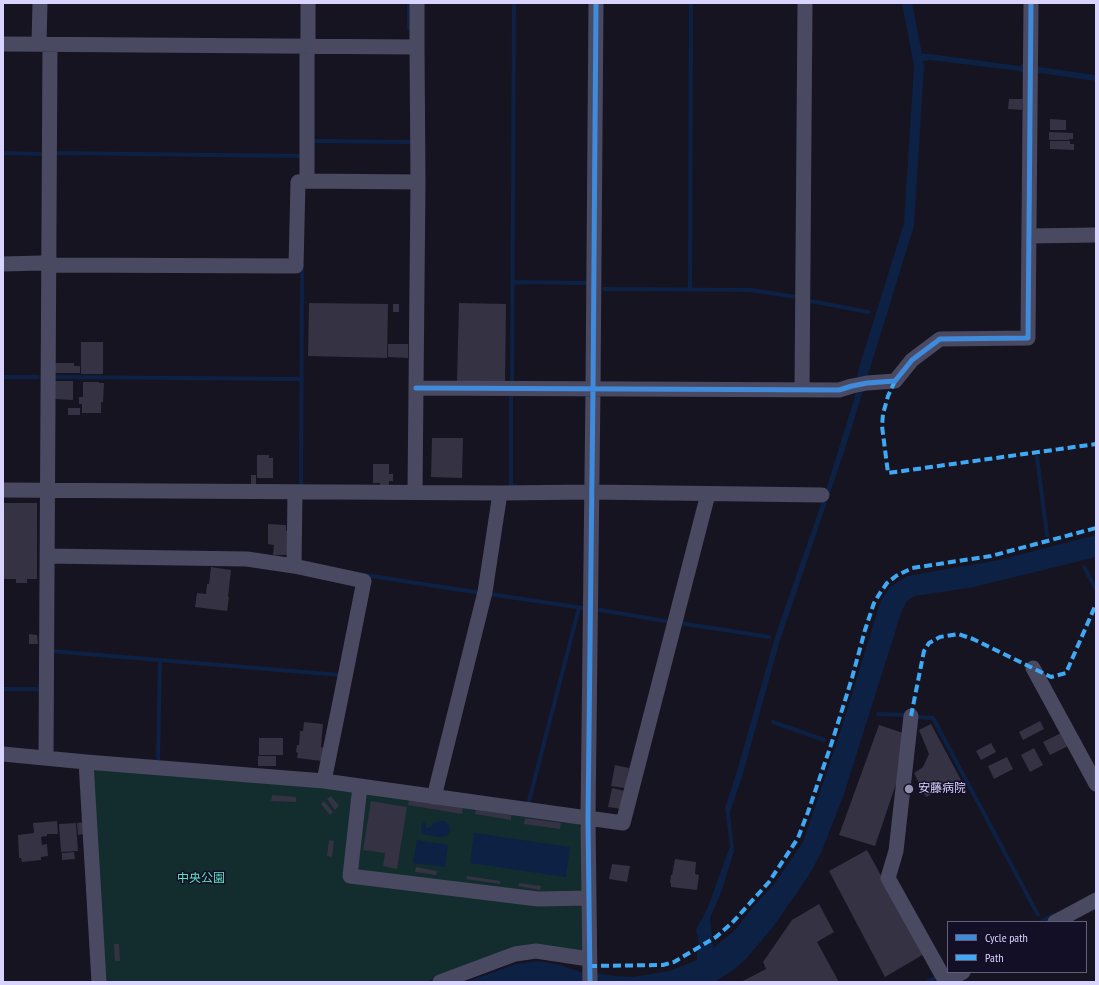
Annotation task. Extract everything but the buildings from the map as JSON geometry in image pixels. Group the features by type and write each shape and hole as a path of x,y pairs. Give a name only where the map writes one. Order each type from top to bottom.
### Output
{"street":[{"path":"40,3 44,44 48,265 46,757"},
{"path":"307,181 308,3"},
{"path":"415,492 418,3"},
{"path":"440,982 515,954 536,951 589,970 588,819 596,3"},
{"path":"802,390 805,3"},
{"path":"416,388 839,390 867,383 895,381 912,360 940,339 1028,338 1031,3"},
{"path":"3,44 417,47"},
{"path":"3,264 296,266 298,182 418,182"},
{"path":"1029,236 1096,235"},
{"path":"3,490 500,493 592,492 822,495"},
{"path":"294,566 295,492"},
{"path":"434,797 485,592 500,493"},
{"path":"3,754 324,781 623,823 708,494"},
{"path":"47,556 247,558 294,566 364,581 324,781"},
{"path":"1033,668 1096,784"},
{"path":"911,716 896,851 888,878 945,982 961,973"},
{"path":"86,762 99,982"},
{"path":"360,786 350,876 538,898 589,898"},
{"path":"1057,921 1096,900"}],"green space":[{"name":"中央公園","path":"97,767 346,789 578,824 581,828 582,950 577,952 514,950 426,982 104,982 91,770"}],"water":[{"path":"902,3 912,3 922,54 1019,66 1025,63 1039,67 1096,75 1096,81 1040,73 1025,75 1020,71 930,60 923,61 924,67 914,226 845,449 780,640 742,777 730,812 734,851 721,893 710,918 713,948 735,930 758,901 773,886 803,842 839,736 881,600 891,586 907,576 999,560 1096,535 1096,557 974,587 915,596 907,601 902,610 844,794 821,853 809,875 773,927 746,959 732,971 714,982 466,982 516,964 538,961 560,965 580,972 633,977 669,971 697,960 699,943 696,930 708,907 730,846 725,808 738,768 775,637 826,490 855,396 858,371 904,223 914,66"},
{"path":"445,821 449,825 450,830 446,836 440,837 423,834 421,825 424,822 426,828 428,828 432,826 433,823"},
{"path":"474,833 570,847 566,877 470,863"},
{"path":"417,840 448,845 445,867 413,863"}],"waterway":[{"path":"409,3 409,29"},
{"path":"512,384 514,3"},
{"path":"690,289 691,3"},
{"path":"312,141 412,142 412,139"},
{"path":"3,153 40,154"},
{"path":"54,153 303,156"},
{"path":"301,484 302,265"},
{"path":"512,282 587,283"},
{"path":"604,289 751,290 796,297"},
{"path":"810,301 869,312"},
{"path":"3,377 38,377"},
{"path":"54,377 302,379"},
{"path":"511,393 511,486 515,486"},
{"path":"1037,457 1047,535"},
{"path":"1084,567 1096,589"},
{"path":"365,575 481,593"},
{"path":"489,594 583,608"},
{"path":"529,801 579,608"},
{"path":"600,610 671,622"},
{"path":"680,623 769,637"},
{"path":"51,651 340,675"},
{"path":"158,759 160,660"},
{"path":"3,689 40,689 40,686"},
{"path":"878,714 907,715"},
{"path":"915,717 933,718 1038,915"},
{"path":"773,722 824,740"},
{"path":"1043,921 1053,915"},
{"path":"927,982 937,977"}],"marked path":[{"path":"895,381 888,396 883,414 882,426 888,473 1096,444"},
{"path":"589,966 663,965 674,962 716,937 732,923 769,882 798,838 832,742 874,603 887,583 896,576 912,568 991,556 1096,528"},
{"path":"911,716 924,651 929,643 940,637 958,634 973,639 1051,677 1066,673 1096,604"}],"cycle path":[{"path":"590,982 588,819 596,3"},
{"path":"416,388 839,390 867,383 895,381 912,360 940,339 1028,338 1031,3"}],"place":[{"name":"安藤病院","path":"909,789"}]}
